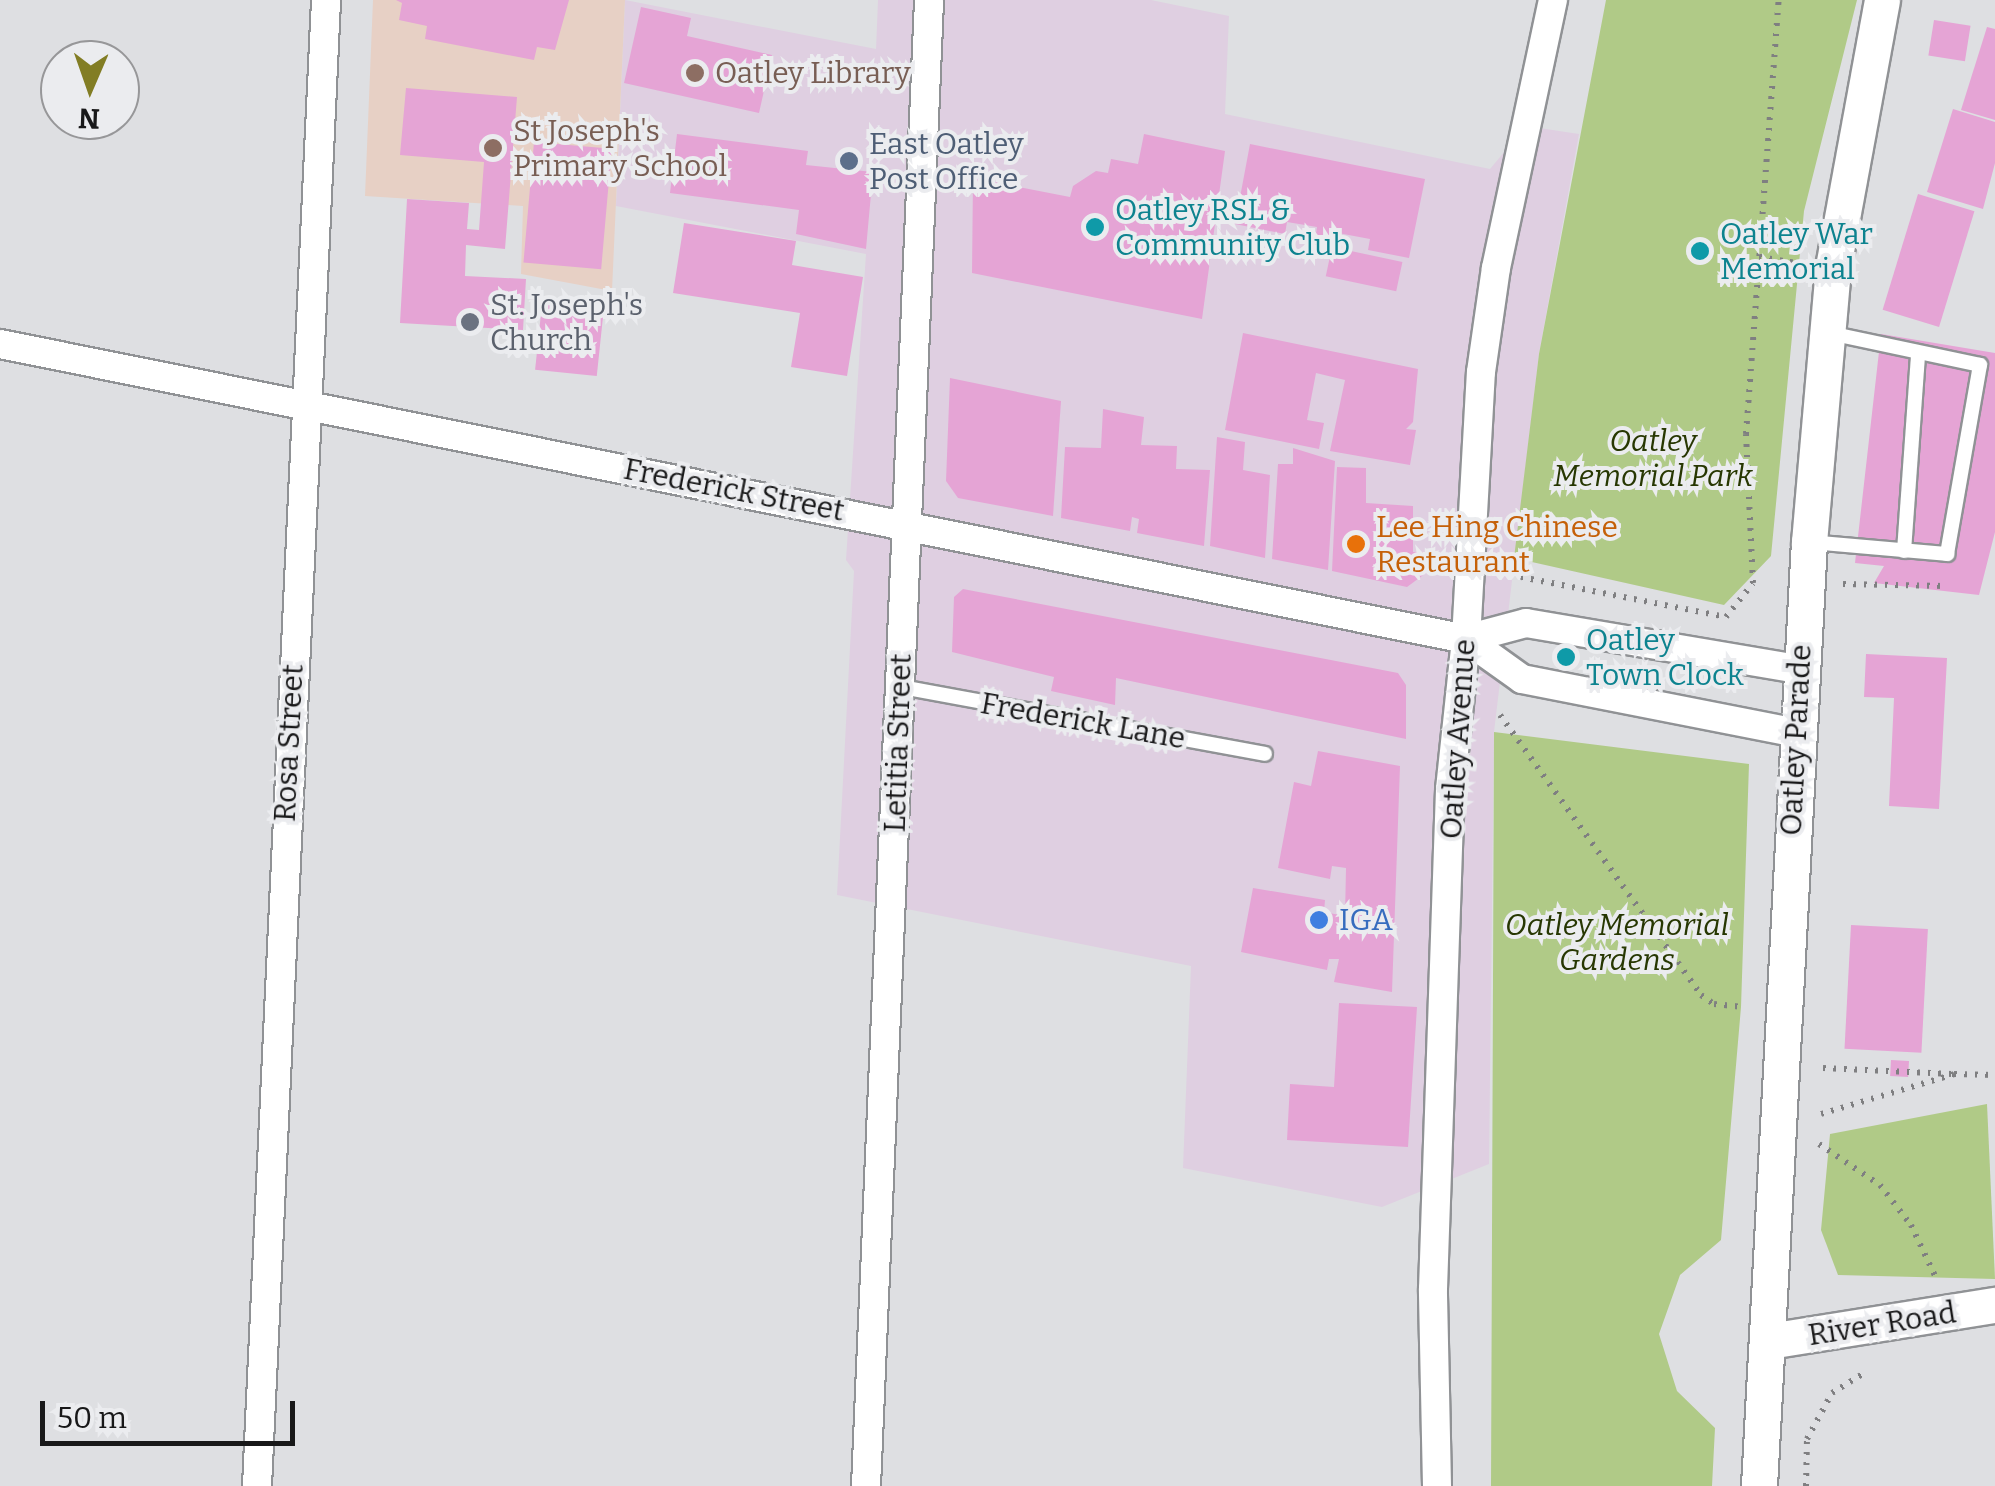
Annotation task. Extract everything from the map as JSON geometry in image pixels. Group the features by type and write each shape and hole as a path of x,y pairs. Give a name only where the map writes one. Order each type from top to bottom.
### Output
{"street":[{"name":"Rosa Street","path":"257,1486 304,405 326,0"},
{"name":"Letitia Street","path":"866,1486 928,0"},
{"name":"Oatley Avenue","path":"1437,1486 1434,1289 1450,789 1466,639 1488,316 1553,0"},
{"name":"Oatley Parade","path":"1759,1486 1799,669 1809,542 1827,332 1854,133 1882,0"},
{"name":"Frederick Street","path":"0,344 1466,639 1522,679 1796,733"},
{"name":"Frederick Street","path":"1466,639 1526,623 1799,669"},
{"name":"River Road","path":"1769,1341 1995,1305"}],"lane":[{"path":"1809,542 1947,554 1980,366 1827,332"},
{"path":"1904,551 1918,355"},
{"name":"Frederick Lane","path":"901,687 1265,754"}],"path":[{"path":"1468,567 1726,617 1753,584 1746,434 1779,0"},
{"path":"1759,257 1798,263"},
{"path":"1842,584 1945,586"},
{"path":"1500,715 1701,995 1741,1007"},
{"path":"1823,1068 1899,1068 1995,1075"},
{"path":"1821,1114 1954,1074"},
{"path":"1819,1144 1889,1196 1911,1224 1939,1286"},
{"path":"1806,1486 1807,1439 1832,1393 1862,1374"}],"shaded area":[{"name":"St Joseph's Primary School","path":"373,0 625,0 612,291 521,274 523,206 365,196"},
{"path":"625,0 876,49 878,0 1151,0 1229,16 1225,114 1490,169 1526,126 1579,134 1539,354 1494,732 1489,1164 1382,1207 1183,1168 1191,966 837,895 854,571 846,560 866,254 616,206"}],"green space":[{"name":"Oatley Memorial Park","path":"1606,0 1857,0 1804,211 1771,556 1724,605 1514,558 1539,354"},
{"name":"Oatley Memorial Gardens","path":"1494,732 1749,764 1741,1007 1721,1240 1680,1275 1659,1334 1677,1391 1715,1428 1712,1486 1491,1486"},
{"path":"1987,1104 1995,1279 1838,1275 1821,1230 1830,1134"}],"building":[{"path":"396,0 569,0 555,50 537,47 534,60 425,39 427,26 399,20 402,3"},
{"path":"641,7 691,18 687,36 772,55 759,113 624,83"},
{"path":"1934,20 1971,26 1965,61 1928,56"},
{"path":"1987,27 1995,29 1995,120 1961,110"},
{"path":"406,88 517,97 505,249 466,245 465,276 526,279 523,330 400,323 407,199 469,203 467,229 479,230 484,162 400,155"},
{"path":"1953,109 1995,122 1995,163 1983,209 1927,192"},
{"path":"677,134 808,151 806,165 873,172 866,249 796,234 799,210 670,193"},
{"name":"Oatley RSL & Community Club","path":"1144,134 1225,151 1202,319 972,273 973,178 1070,197 1073,186 1096,171 1108,173 1111,159 1138,164"},
{"path":"534,142 612,149 601,269 523,263"},
{"path":"1250,144 1425,179 1409,258 1368,250 1370,239 1338,233 1336,244 1315,240 1317,227 1287,222 1285,234 1235,224"},
{"path":"1918,194 1974,211 1939,327 1883,310"},
{"path":"684,223 796,241 792,265 863,277 847,376 791,367 800,313 673,293"},
{"path":"1332,247 1402,262 1396,291 1326,276"},
{"path":"542,304 604,310 597,376 535,370"},
{"path":"1243,333 1418,369 1413,422 1406,429 1416,430 1410,465 1330,451 1345,380 1316,373 1307,420 1324,423 1319,449 1225,430"},
{"path":"1881,334 1995,353 1995,532 1979,595 1874,583 1884,566 1855,563"},
{"path":"950,378 1061,401 1053,516 958,498 946,481"},
{"path":"1103,409 1144,417 1141,445 1177,446 1176,469 1210,470 1204,546 1137,533 1139,519 1132,517 1130,531 1061,518 1065,447 1101,448"},
{"path":"1217,437 1245,442 1243,470 1270,475 1265,558 1210,546"},
{"path":"1293,448 1335,461 1328,570 1272,559 1278,464 1293,464"},
{"path":"1337,467 1366,468 1366,503 1413,506 1413,552 1427,552 1426,573 1407,587 1332,571"},
{"path":"963,589 1398,673 1406,685 1406,739 1116,678 1115,705 1051,691 1054,677 952,652 954,597"},
{"path":"1866,654 1947,658 1939,809 1889,806 1894,698 1864,697"},
{"path":"1318,751 1400,766 1392,992 1334,982 1339,959 1329,959 1327,970 1241,952 1253,888 1325,900 1324,912 1345,916 1346,868 1332,866 1330,879 1278,868 1294,782 1311,786"},
{"path":"1851,925 1928,929 1921,1053 1845,1049"},
{"path":"1339,1003 1417,1007 1408,1147 1287,1140 1290,1084 1334,1087"},
{"path":"1891,1060 1909,1061 1908,1077 1890,1076"}],"place":[{"name":"Oatley Library","path":"695,73"},
{"name":"St Joseph's Primary School","path":"493,148"},
{"name":"East Oatley Post Office","path":"849,161"},
{"name":"Oatley RSL & Community Club","path":"1095,227"},
{"name":"Oatley War Memorial","path":"1700,251"},
{"name":"St. Joseph's Church","path":"470,322"},
{"name":"Lee Hing Chinese Restaurant","path":"1356,544"},
{"name":"Oatley Town Clock","path":"1566,657"},
{"name":"IGA","path":"1319,920"}]}
